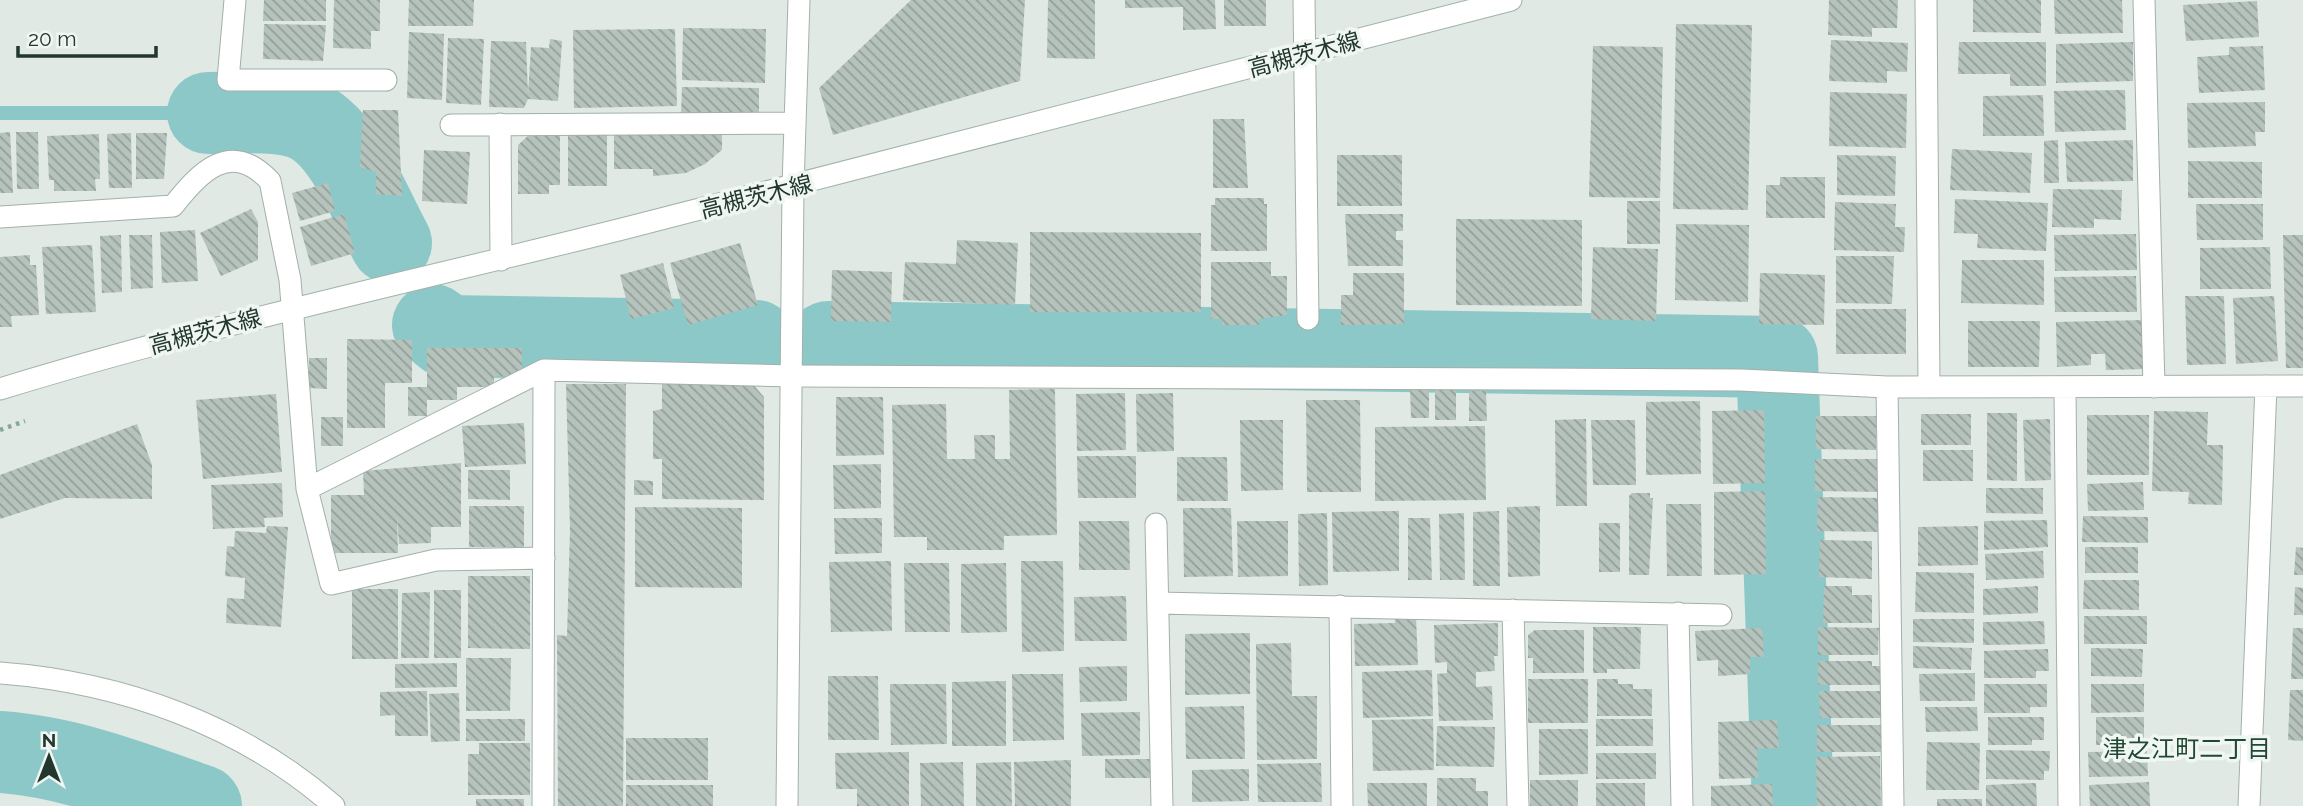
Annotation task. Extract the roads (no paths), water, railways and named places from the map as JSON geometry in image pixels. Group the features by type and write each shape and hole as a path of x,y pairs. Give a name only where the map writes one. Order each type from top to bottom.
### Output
{"street":[{"path":"235,0 227,90 386,80"},
{"path":"787,806 793,376 793,123 799,0"},
{"path":"1304,0 1308,318"},
{"name":"高槻茨木線","path":"0,389 293,307 501,260 793,187 1511,0"},
{"path":"1926,0 1929,387"},
{"path":"2144,0 2154,387"},
{"path":"451,125 793,123"},
{"path":"500,124 501,260"},
{"path":"0,217 173,206 198,175 211,166 226,162 249,165 270,181 293,307 307,489 331,584 436,560 544,558"},
{"path":"543,806 544,370"},
{"path":"307,489 544,370 793,376 1741,380 1887,387 2303,386"},
{"path":"2249,806 2266,386"},
{"path":"1887,387 1893,806"},
{"path":"2065,388 2069,806"},
{"path":"1156,524 1163,806"},
{"path":"1158,603 1721,615"},
{"path":"1340,606 1342,806"},
{"path":"1513,610 1518,806"},
{"path":"1678,613 1682,806"},
{"path":"0,673 98,688 182,713 260,752 334,806"}],"waterway":[{"path":"0,113 208,113"},
{"path":"208,113 287,115 310,122 323,131 357,176 391,243"},
{"path":"433,325 446,336 756,341"},
{"path":"828,342 1777,357 1793,806"},
{"path":"0,752 77,765 201,806"}],"district":[{"name":"津之江町二丁目","path":"2187,748"}]}
